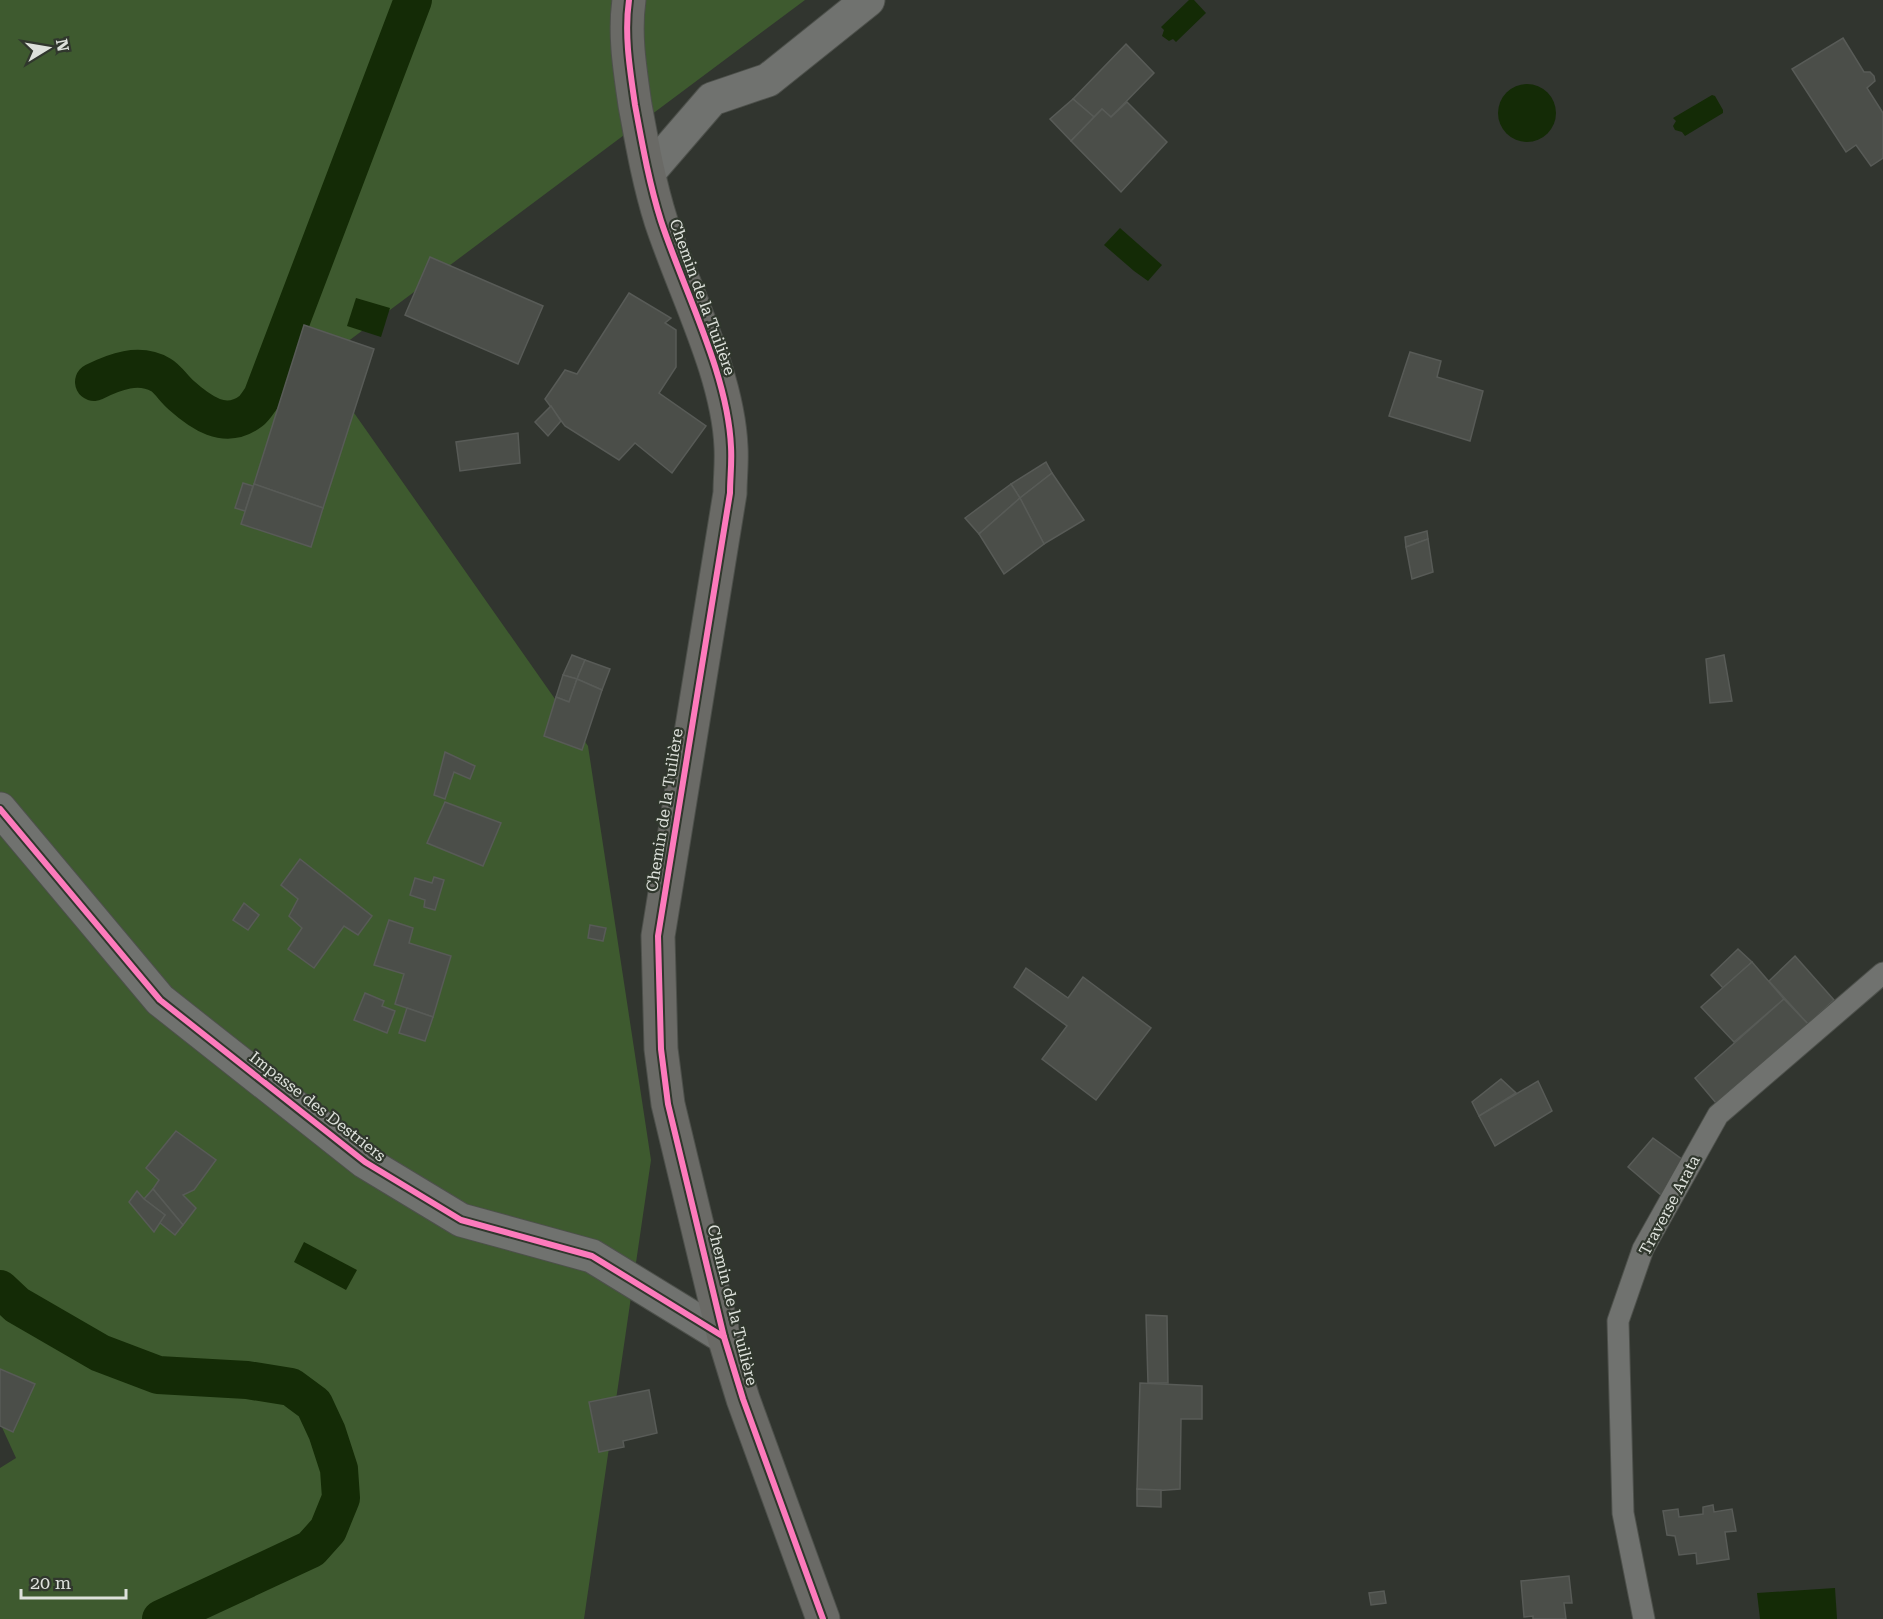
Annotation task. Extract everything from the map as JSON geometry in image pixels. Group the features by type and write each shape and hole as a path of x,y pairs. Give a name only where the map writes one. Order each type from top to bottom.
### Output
{"street":[{"name":"Chemin de la Tuilière","path":"628,0 626,18 629,69 649,172 661,221 716,372 724,402 731,447 730,493 658,936 661,1049 668,1104 724,1337 743,1399 823,1619"},
{"path":"649,172 712,99 768,80 867,0"},
{"name":"Impasse des Destriers","path":"0,809 160,1000 364,1162 461,1220 592,1256 724,1337"}],"lane":[{"name":"Traverse Arata","path":"1644,1619 1623,1514 1618,1321 1643,1249 1718,1115 1883,973"}],"shaded area":[{"path":"0,0 805,0 319,363 588,746 651,1160 584,1619 0,1619 0,1468 16,1458 0,1423"},
{"path":"1189,0 1194,0 1206,13 1176,42 1173,39 1169,41 1162,36 1164,30 1161,27"},
{"path":"1527,84 1543,89 1551,97 1556,113 1551,129 1543,137 1527,142 1511,137 1503,129 1498,113 1503,97 1511,89"},
{"path":"1712,95 1715,96 1723,113 1685,136 1682,132 1675,130 1673,126 1676,121 1673,118"},
{"path":"1120,228 1162,265 1148,281 1104,245"},
{"path":"356,298 390,308 381,337 347,326"},
{"path":"304,1242 357,1270 346,1290 294,1262"},
{"path":"1835,1588 1837,1619 1760,1619 1757,1593"}],"building":[{"path":"1843,38 1864,72 1870,72 1874,76 1875,81 1867,88 1883,113 1883,158 1871,166 1856,145 1846,152 1792,69"},
{"path":"1126,44 1154,73 1111,117 1102,109 1094,117 1073,99"},
{"path":"1073,99 1094,117 1071,141 1050,119"},
{"path":"1127,102 1167,142 1121,192 1071,141 1102,109 1111,117"},
{"path":"430,257 543,306 518,364 405,315"},
{"path":"629,293 671,318 665,323 676,330 676,367 659,393 706,426 672,473 635,443 619,460 565,426 545,399 565,370 577,374"},
{"path":"304,325 374,349 323,508 254,484"},
{"path":"1410,352 1441,361 1437,377 1483,391 1470,441 1389,416"},
{"path":"551,406 561,421 548,436 535,422"},
{"path":"518,433 520,463 460,471 456,442"},
{"path":"1046,462 1052,473 1020,498 1011,484"},
{"path":"1052,473 1084,520 1044,544 1020,498"},
{"path":"243,483 253,486 245,511 235,508"},
{"path":"254,484 323,508 311,547 241,524"},
{"path":"1011,484 1020,498 979,534 965,518"},
{"path":"1020,498 1044,544 1004,574 979,534"},
{"path":"1427,531 1428,539 1406,547 1405,537"},
{"path":"1428,539 1433,572 1412,579 1406,547"},
{"path":"572,655 585,660 577,679 563,675"},
{"path":"1724,655 1732,701 1710,703 1706,659"},
{"path":"585,660 610,669 602,690 577,679"},
{"path":"563,675 577,679 569,702 556,697"},
{"path":"577,679 602,690 582,750 544,736 556,697 569,702"},
{"path":"445,752 475,766 470,779 454,772 445,799 434,795"},
{"path":"445,802 501,823 483,866 427,843"},
{"path":"300,859 372,916 358,935 344,926 314,968 288,949 302,928 289,916 298,899 281,885"},
{"path":"434,877 444,880 435,910 424,907 425,900 410,895 415,878 432,883"},
{"path":"244,903 259,915 248,930 233,920"},
{"path":"389,920 413,928 409,943 451,956 433,1017 395,1004 404,974 374,965"},
{"path":"590,925 606,928 603,941 588,938"},
{"path":"1738,949 1752,962 1723,988 1711,975"},
{"path":"1795,956 1834,1000 1808,1024 1769,981"},
{"path":"1752,962 1784,999 1734,1042 1701,1007"},
{"path":"1026,968 1068,998 1083,977 1151,1028 1096,1100 1042,1059 1067,1026 1014,987"},
{"path":"365,993 384,1001 382,1006 395,1011 387,1033 354,1020"},
{"path":"1784,999 1808,1024 1716,1103 1695,1078"},
{"path":"407,1008 433,1017 425,1041 399,1033"},
{"path":"1501,1079 1516,1093 1479,1116 1472,1102"},
{"path":"1538,1081 1552,1111 1495,1146 1479,1116"},
{"path":"176,1131 216,1160 194,1190 183,1195 196,1208 183,1225 153,1189 159,1180 146,1168"},
{"path":"1653,1138 1683,1160 1661,1195 1628,1167"},
{"path":"153,1189 183,1225 175,1235 159,1222 165,1215 144,1199"},
{"path":"137,1191 165,1215 154,1232 129,1202"},
{"path":"1146,1315 1167,1316 1168,1383 1148,1383"},
{"path":"0,1369 35,1384 13,1432 0,1426"},
{"path":"1140,1383 1202,1386 1202,1419 1181,1419 1180,1489 1153,1491 1137,1489"},
{"path":"649,1390 657,1433 623,1441 624,1447 599,1452 589,1402"},
{"path":"1137,1489 1161,1490 1161,1507 1137,1506"},
{"path":"1713,1505 1714,1512 1732,1509 1736,1531 1725,1532 1729,1559 1697,1564 1696,1553 1679,1555 1675,1536 1667,1535 1663,1511 1678,1509 1679,1517 1703,1514 1703,1507"},
{"path":"1569,1576 1572,1603 1564,1603 1566,1619 1524,1617 1521,1581"},
{"path":"1384,1591 1386,1603 1371,1605 1369,1593"}],"waterway":[{"path":"94,382 118,372 144,369 164,377 178,393 213,417 232,419 241,417 254,408 262,397 413,0"},
{"path":"0,1289 17,1305 100,1353 158,1375 247,1380 291,1387 314,1404 327,1432 339,1469 341,1498 328,1530 311,1549 161,1619"}],"cycle path":[{"path":"629,0 627,39 630,66 649,178 670,248 714,362 728,419 731,453 730,493 658,936 661,1049 668,1104 724,1337 743,1399 823,1619"},
{"path":"0,809 160,1000 365,1162 461,1220 592,1256 724,1337"}]}
